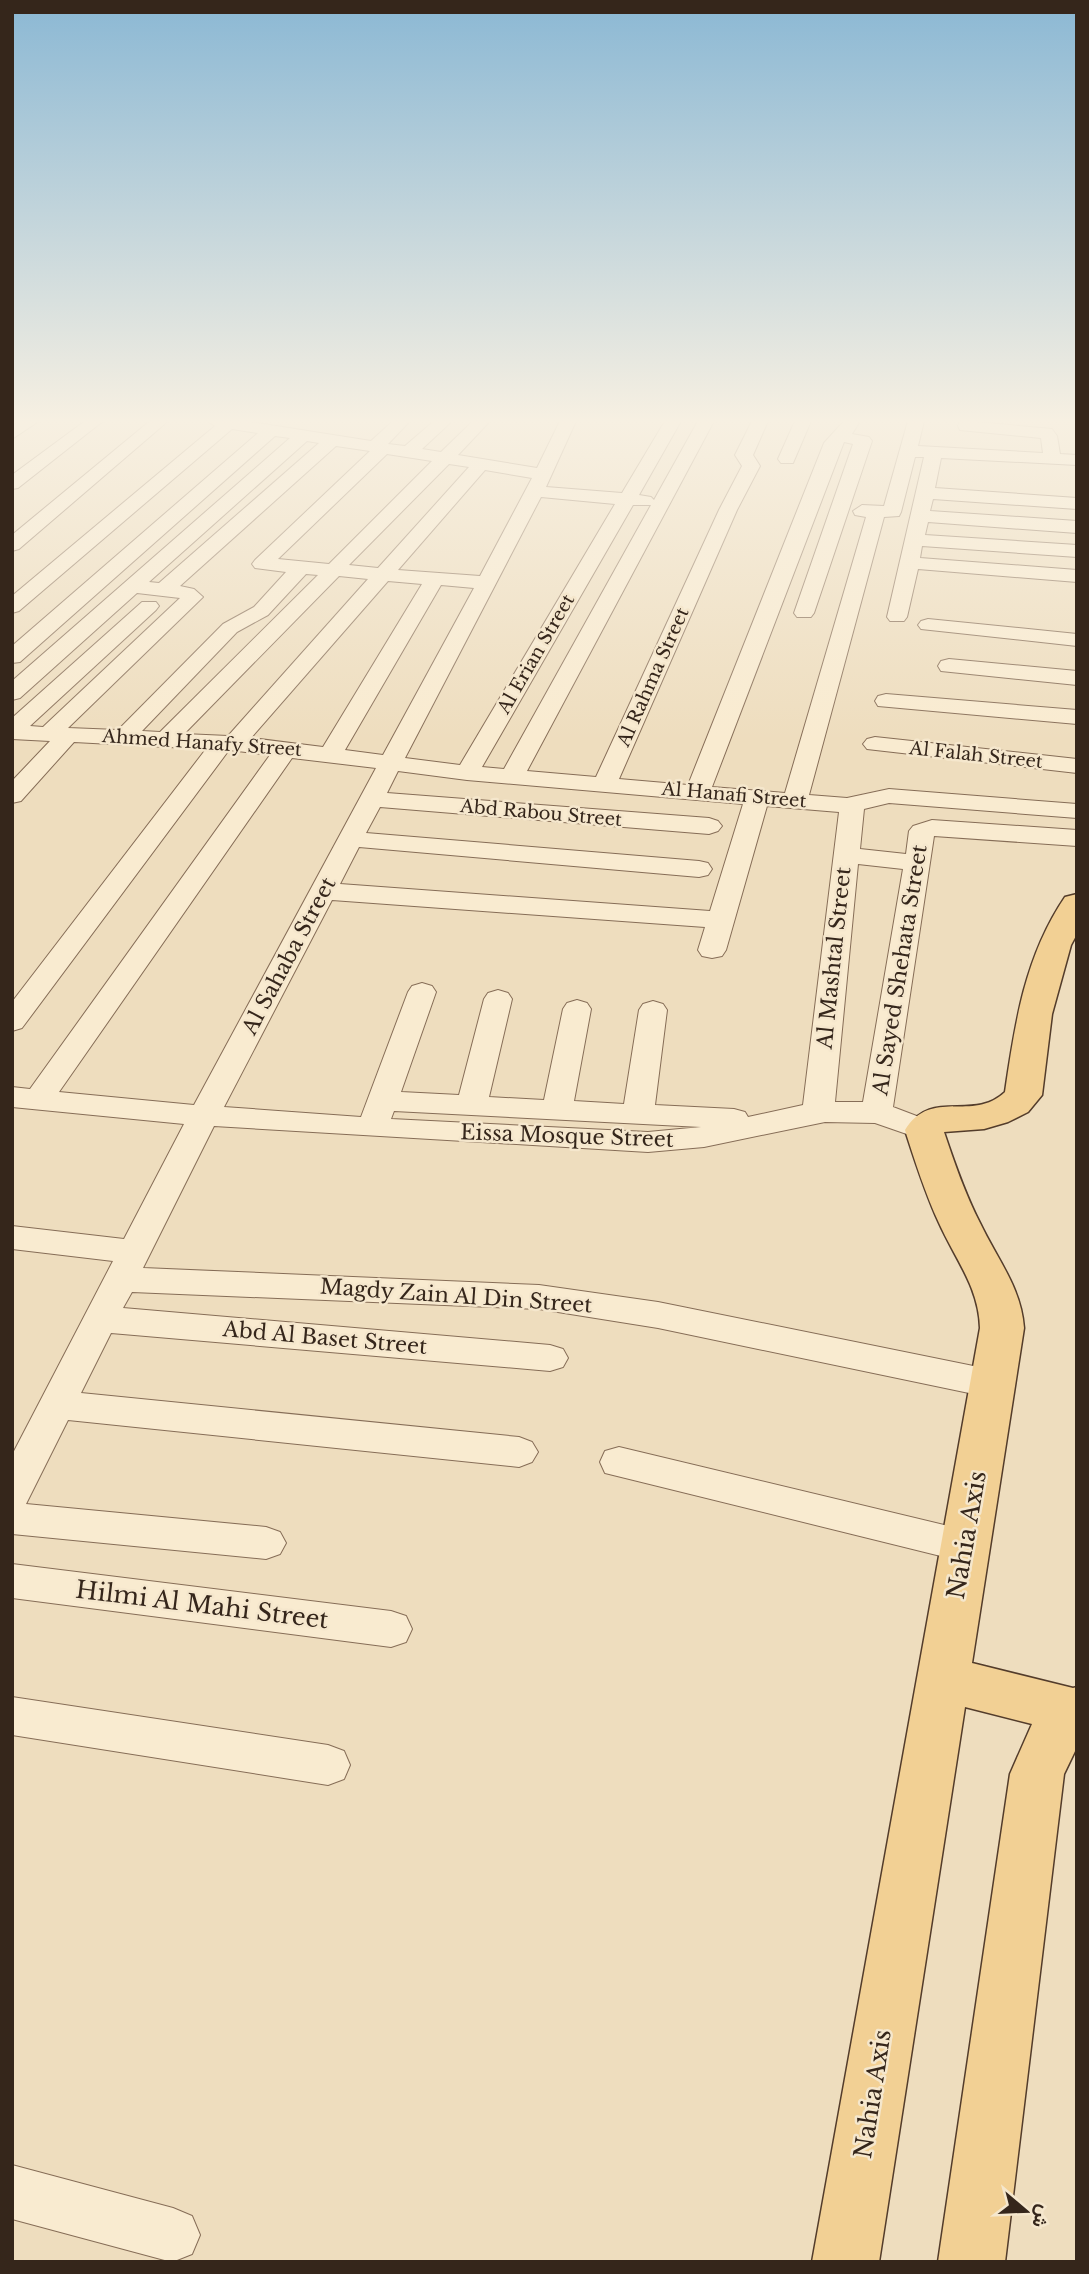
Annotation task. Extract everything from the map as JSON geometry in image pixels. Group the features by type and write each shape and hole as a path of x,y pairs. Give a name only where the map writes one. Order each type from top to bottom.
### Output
{"main road":[{"path":"924,1130 936,1119 1004,1112 1016,1105 1023,1095 1034,1014 1054,945 1077,904"},
{"name":"Nahia Axis","path":"845,2262 993,1384 1003,1308 997,1290 957,1219 924,1130"},
{"path":"943,1678 1075,1711 1049,1740 1037,1774 971,2262"}],"street":[{"path":"12,545 33,527"},
{"path":"12,607 103,527"},
{"path":"12,657 169,527"},
{"path":"12,693 132,586 191,527"},
{"path":"12,796 30,735 156,598 238,527"},
{"path":"300,527 263,565 486,583"},
{"path":"167,738 378,527"},
{"path":"12,1022 228,742 424,527"},
{"name":"Al Sahaba Street","path":"12,1493 22,1455 57,1405 203,1117 516,527"},
{"name":"Al Erian Street","path":"467,773 610,527"},
{"path":"512,776 646,527"},
{"name":"Al Rahma Street","path":"605,784 720,527"},
{"path":"350,839 698,876 709,826 708,792 803,527"},
{"path":"804,613 833,527"},
{"path":"795,800 872,527"},
{"path":"897,617 917,527"},
{"path":"914,540 1077,551"},
{"path":"910,563 1077,576"},
{"path":"124,737 230,628 261,611 300,568"},
{"path":"584,572 619,576"},
{"path":"331,754 435,579"},
{"path":"30,735 193,597 190,594 156,598 132,586"},
{"path":"928,625 1077,639"},
{"path":"949,666 1077,678"},
{"path":"886,701 1077,717"},
{"path":"914,748 924,704"},
{"name":"Ahmed Hanafy Street","path":"30,735 228,742 391,763"},
{"name":"Al Falah Street","path":"875,744 1077,766"},
{"path":"25,1098 287,748"},
{"name":"Al Hanafi Street","path":"391,763 467,773 852,805 889,796 1077,811"},
{"path":"712,950 757,797"},
{"name":"Abd Rabou Street","path":"372,799 709,826"},
{"name":"Al Mashtal Street","path":"818,1112 852,805"},
{"name":"Al Sayed Shehata Street","path":"877,1112 922,832 926,829 1077,838"},
{"path":"845,855 916,863"},
{"path":"323,891 721,920"},
{"path":"422,992 377,1115 472,1105 775,1121"},
{"path":"472,1105 498,999"},
{"path":"557,1110 577,1009"},
{"path":"638,1114 653,1010"},
{"name":"Eissa Mosque Street","path":"25,1098 203,1117 377,1115 659,1142 720,1134 818,1112 877,1112 901,1118 924,1130"},
{"name":"Magdy Zain Al Din Street","path":"12,1237 128,1266 539,1297 658,1315 993,1384"},
{"name":"Abd Al Baset Street","path":"101,1319 550,1358"},
{"path":"57,1405 519,1452"},
{"path":"619,1462 965,1546"},
{"path":"12,1518 266,1543"},
{"name":"Hilmi Al Mahi Street","path":"12,1581 391,1629"},
{"path":"12,1716 328,1765"},
{"path":"12,2192 173,2235"}]}
